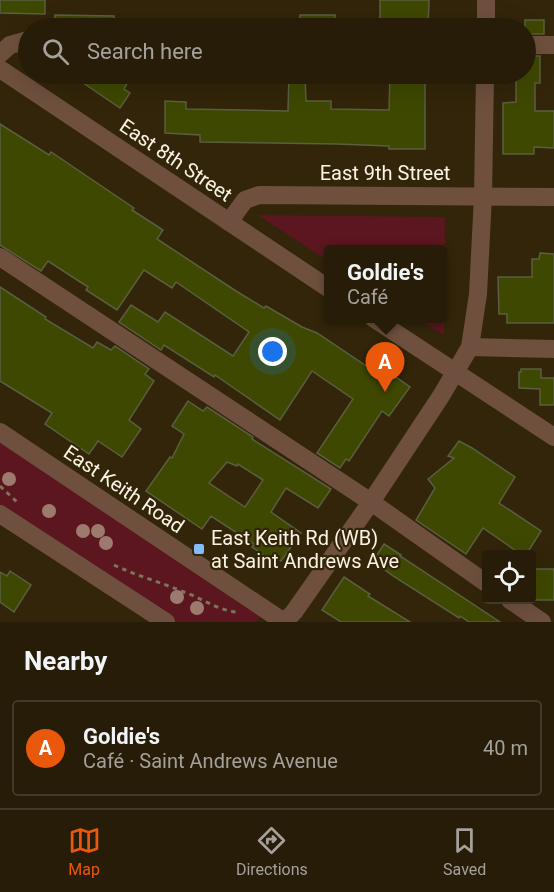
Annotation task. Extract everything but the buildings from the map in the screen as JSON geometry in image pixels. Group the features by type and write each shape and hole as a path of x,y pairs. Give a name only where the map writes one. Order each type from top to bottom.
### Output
{"street":[{"path":"486,0 486,18"},
{"path":"0,54 10,45 18,43"},
{"path":"536,45 554,45"},
{"name":"East 8th Street","path":"0,69 18,81"},
{"name":"East 8th Street","path":"22,84 324,285"},
{"path":"284,622 294,612 372,502 470,347 478,294 483,196 485,84"},
{"name":"East 9th Street","path":"229,222 245,200 259,195 554,197"},
{"path":"0,256 372,502 482,580"},
{"path":"381,323 554,437"},
{"path":"470,347 554,349"},
{"name":"East Keith Road","path":"0,432 284,622"},
{"path":"0,514 166,622"},
{"path":"516,604 542,622"}],"path":[{"path":"0,486 18,503"},
{"path":"108,562 135,575 185,592 226,611 246,613"}],"shaded area":[{"path":"258,215 445,217 445,245 324,245 324,258"},
{"path":"424,323 444,323 444,335"},
{"path":"0,442 262,615 256,622 176,622 0,505"}],"place":[{"name":"Goldie's","path":"385,392"},
{"name":"East Keith Rd (WB) at Saint Andrews Ave","path":"199,549"}]}
